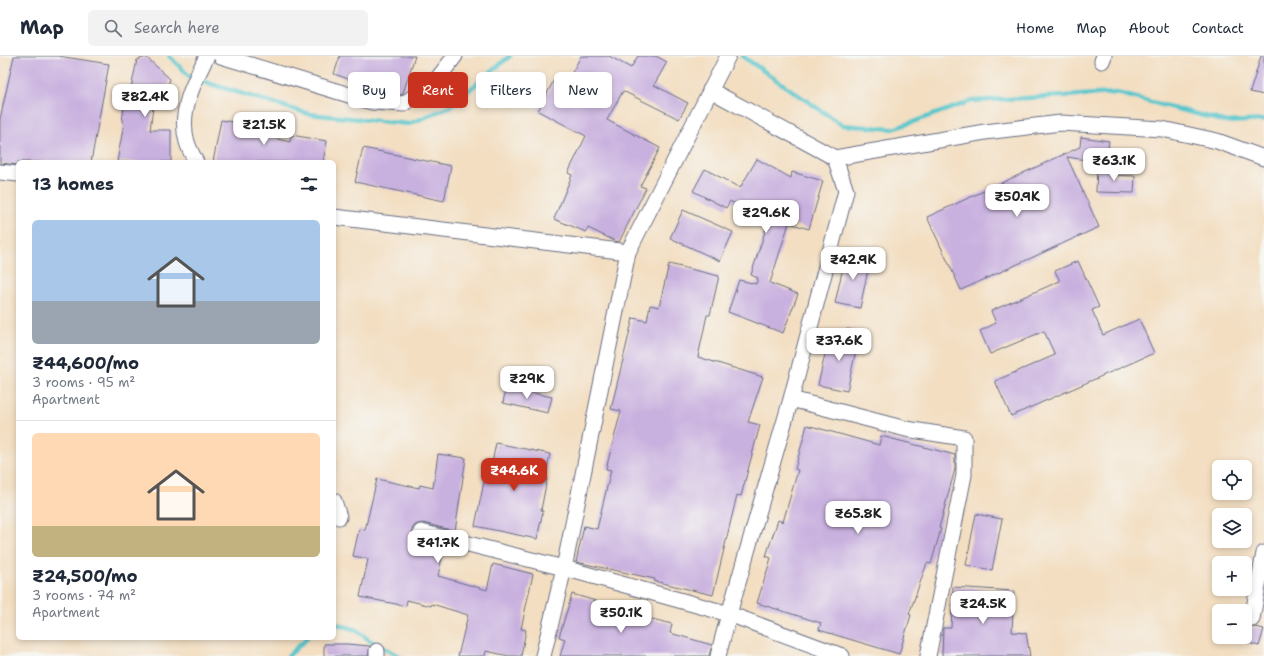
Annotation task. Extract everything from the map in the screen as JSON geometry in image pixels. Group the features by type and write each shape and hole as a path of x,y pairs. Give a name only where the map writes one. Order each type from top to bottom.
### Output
{"street":[{"path":"195,160 187,142 185,121 188,99 207,56"},
{"path":"221,56 372,102 404,104 438,78 455,56"},
{"path":"544,656 564,568 628,252 724,62"},
{"path":"710,90 835,158 985,132 1061,123 1162,128 1218,141 1264,158"},
{"path":"718,656 791,399 846,191 835,158"},
{"path":"0,172 16,174"},
{"path":"336,217 628,252"},
{"path":"791,399 906,429 964,438 964,475 928,656"},
{"path":"336,507 339,517"},
{"path":"421,532 564,568 729,614 842,656"},
{"path":"1252,619 1264,553"}],"building":[{"path":"14,56 58,56 109,64 91,160 16,160 16,165 0,163 0,119"},
{"path":"340,56 415,56 410,72 408,72 408,78 403,93 401,95 400,72 348,72 348,79 334,74"},
{"path":"581,56 609,56 631,68 638,56 656,56 667,62 654,85 688,103 679,119 623,91 607,120 660,148 640,186 646,188 619,242 588,228 586,232 554,219 572,175 568,173 586,136 538,111 540,108 546,108 546,95 554,80 554,108 612,108 612,72 572,72"},
{"path":"1261,56 1264,56 1264,95 1250,92"},
{"path":"146,57 170,79 163,102 154,100 150,130 171,130 171,160 117,160 124,123 122,122 125,98 129,98 137,60"},
{"path":"221,120 262,127 260,135 290,142 291,135 327,141 323,160 213,160"},
{"path":"1081,137 1109,141 1106,163 1067,157 1099,227 961,290 927,217 1080,147"},
{"path":"363,148 451,166 444,201 355,182"},
{"path":"757,159 791,178 792,172 823,181 809,229 789,223 770,283 798,294 783,333 728,312 739,280 756,284 758,278 751,275 768,222 730,201 726,208 693,191 705,169 740,188"},
{"path":"1097,166 1111,166 1110,175 1135,176 1134,193 1096,192"},
{"path":"683,210 733,232 720,261 670,238"},
{"path":"846,254 870,260 860,308 835,303"},
{"path":"1078,261 1099,307 1092,310 1103,335 1139,319 1154,353 1011,416 995,381 1055,355 1044,331 990,354 980,331 996,323 991,311 1060,281 1055,271"},
{"path":"669,264 719,276 710,315 707,315 698,357 763,377 748,422 760,425 741,496 737,495 713,595 654,581 655,579 576,562 584,526 597,529 611,470 606,469 621,411 611,409 633,318 647,321 650,305 659,307"},
{"path":"847,329 860,332 847,391 818,385 828,341 844,344"},
{"path":"506,387 552,397 548,413 503,403"},
{"path":"807,425 879,445 881,436 955,455 955,469 939,528 941,529 931,564 927,563 909,614 911,615 899,654 819,630 821,623 757,603 771,558 766,556 778,520 783,522 798,470 795,469"},
{"path":"496,443 550,454 541,510 543,511 537,539 475,526 487,467 491,468"},
{"path":"438,454 466,458 455,531 423,523 415,525 412,529 413,536 410,550 442,557 438,576 487,590 493,564 533,574 521,629 526,630 521,656 509,656 486,651 485,656 458,656 468,615 432,604 431,606 407,600 406,606 360,597 368,559 353,556 359,529 365,530 377,479 419,488 420,485 433,488"},
{"path":"976,514 1002,519 992,570 966,565"},
{"path":"953,587 1014,591 1012,632 1026,633 1030,656 942,656 943,628 951,628"},
{"path":"572,594 637,613 636,615 672,624 670,633 712,645 709,656 560,656 565,639 559,637"},
{"path":"1252,628 1264,629 1259,646 1252,644"},
{"path":"324,644 370,646 368,656 324,656"}],"waterway":[{"path":"169,56 191,78 309,114 409,124 449,107 510,56"},
{"path":"742,56 842,125 893,129 972,101 1117,93 1227,122 1264,120"},
{"path":"336,624 356,630 372,642 399,656"},
{"path":"288,656 305,640"}]}
